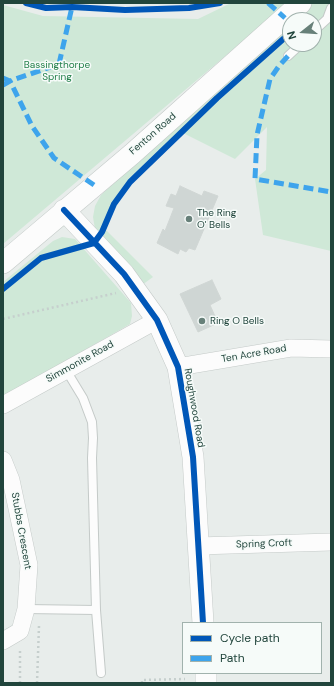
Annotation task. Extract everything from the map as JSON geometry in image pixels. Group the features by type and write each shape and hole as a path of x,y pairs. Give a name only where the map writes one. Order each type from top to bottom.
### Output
{"street":[{"name":"Fenton Road","path":"3,263 132,154 301,3"},
{"name":"Roughwood Road","path":"64,210 124,274 156,320 178,367 193,457 203,622"},
{"name":"Simmonite Road","path":"3,405 156,320"},
{"name":"Ten Acre Road","path":"178,367 291,348 331,349"},
{"name":"Stubbs Crescent","path":"3,460 11,480 29,565 33,609 20,631"},
{"name":"Spring Croft","path":"198,546 331,542"},
{"path":"3,641 20,631"}],"lane":[{"path":"322,22 331,8"},
{"path":"288,56 292,52"},
{"path":"66,370 83,398 92,422 96,610 101,674"},
{"path":"33,609 96,610"}],"path":[{"path":"3,319 117,292 136,292"},
{"path":"33,609 38,683"},
{"path":"20,631 20,683"},
{"path":"142,683 142,680 185,678"}],"green space":[{"name":"Bassingthorpe Spring","path":"231,3 288,3 3,244 3,5 43,16 198,19"},
{"path":"311,3 331,3 331,251 263,235 255,179 266,170 267,127 235,159 183,133 119,192 105,229 153,277 142,285 95,229 93,217 95,206 101,195 282,28 282,52 322,52 322,12 301,12"},
{"path":"62,237 75,239 131,303 132,316 130,324 3,397 3,282 53,241"}],"building":[{"name":"The Ring O' Bells","path":"180,186 202,196 204,191 218,196 195,250 189,248 186,252 180,249 178,254 157,243 163,229 165,231 174,208 166,206 171,194 176,196"},
{"path":"212,280 221,299 210,305 218,323 198,332 180,294"}],"marked path":[{"path":"268,3 282,15"},
{"path":"3,85 10,81 59,64 72,7"},
{"path":"288,56 270,79 257,135 255,179 331,192"},
{"path":"3,78 10,81 32,126 54,158 94,185"}],"cycle path":[{"path":"26,3 46,8 72,7 125,10 189,8 220,3"},
{"path":"3,289 41,258 94,243 102,232 114,204 130,182 217,98 282,40"},
{"path":"64,210 124,274 157,320 178,367 193,457 203,622"}],"place":[{"name":"The Ring O' Bells","path":"189,219"},
{"name":"Ring O Bells","path":"202,321"}]}
